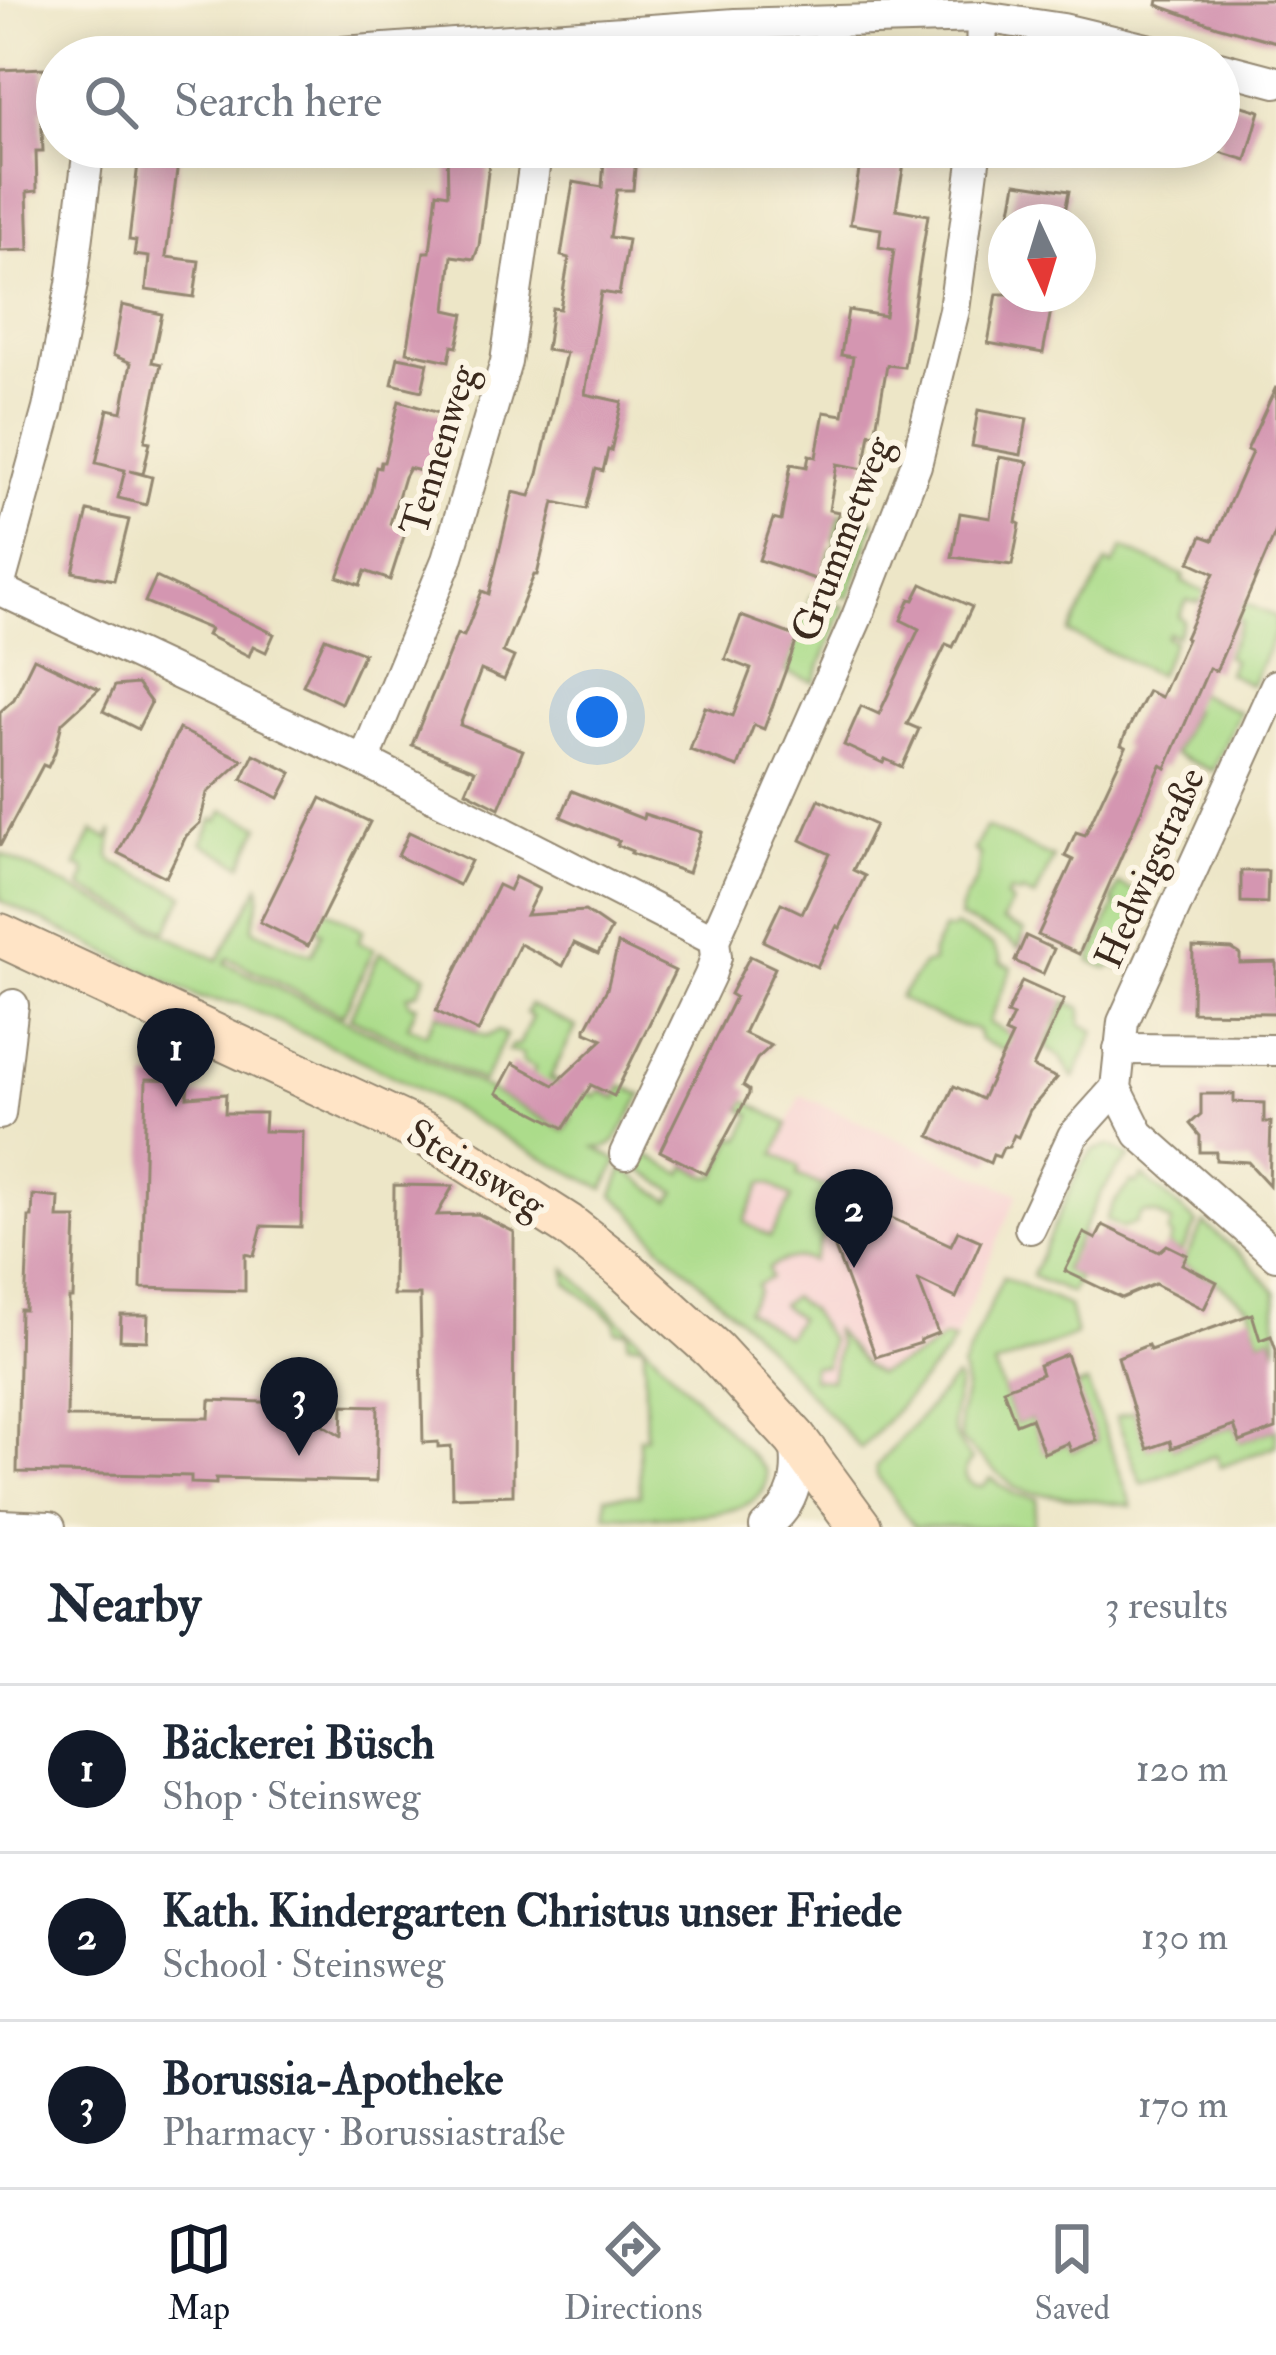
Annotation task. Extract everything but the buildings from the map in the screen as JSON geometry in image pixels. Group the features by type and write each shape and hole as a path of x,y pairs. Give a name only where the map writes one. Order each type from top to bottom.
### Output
{"main road":[{"name":"Steinsweg","path":"0,934 424,1133 568,1225 714,1350 795,1438 860,1527"}],"street":[{"path":"982,17 982,36"},
{"path":"638,36 735,24 982,17 1093,36"},
{"path":"1240,73 1276,82"},
{"path":"86,168 48,409 0,586 364,761 714,940"},
{"name":"Tennenweg","path":"364,761 447,560 506,362 534,168"},
{"name":"Grummetweg","path":"625,1154 710,975 716,958 714,940 857,617 916,465 954,310 973,168"},
{"name":"Hedwigstraße","path":"1116,1088 1124,1022 1274,696"},
{"path":"0,1114 13,1005"},
{"path":"1119,1049 1276,1050"},
{"path":"1030,1228 1073,1136 1116,1088 1139,1134 1276,1254"},
{"path":"765,1527 786,1509 793,1495 799,1467 795,1438"},
{"path":"0,1525 50,1527"}],"shaded area":[{"path":"801,1095 1018,1194 953,1343 861,1449 711,1293"}],"green space":[{"path":"841,514 874,521 848,598 820,586 831,549 837,549 834,538"},
{"path":"1123,548 1184,576 1182,582 1236,606 1240,601 1276,617 1276,632 1251,685 1228,673 1233,660 1226,656 1242,622 1198,601 1187,600 1177,636 1169,633 1166,637 1174,641 1158,675 1069,633 1107,562 1113,566"},
{"path":"811,596 844,607 814,682 785,672"},
{"path":"1172,682 1239,712 1213,771 1174,754 1193,710 1166,697"},
{"path":"224,810 260,826 242,865 202,843 213,819 218,821"},
{"path":"986,827 1053,858 1035,898 1010,892 1006,898 1012,902 1002,921 1024,931 1019,948 959,918 978,875 980,854 974,850"},
{"path":"93,831 108,839 112,831 110,857 114,863 184,895 167,931 81,887 86,874 76,866"},
{"path":"0,853 218,960 259,886 253,929 307,953 312,954 322,932 313,927 323,908 363,930 358,942 374,949 343,1015 228,958 225,963 565,1131 572,1118 532,1076 535,1068 522,1062 522,1054 508,1051 519,1045 532,1017 526,1013 530,1005 576,1027 550,1078 582,1094 596,1096 600,1091 617,1098 623,1086 642,1095 615,1142 596,1148 618,1161 604,1189 338,1049 239,1004 201,998 0,900"},
{"path":"1119,884 1152,900 1121,968 1111,965 1108,969 1090,961"},
{"path":"955,926 992,945 1000,962 1012,967 989,1023 1027,1044 1021,1058 980,1040 973,1028 946,1021 899,998 923,965 932,962 944,929"},
{"path":"380,952 426,975 418,992 407,996 410,1004 417,1005 408,1026 426,1034 437,1014 482,1035 498,1031 506,1035 483,1082 350,1017"},
{"path":"1066,1002 1081,1008 1081,1024 1095,1031 1074,1078 1061,1058 1046,1047"},
{"path":"742,1099 788,1124 775,1154 799,1167 797,1175 837,1192 838,1199 812,1261 789,1259 768,1269 770,1278 757,1285 746,1310 786,1337 798,1318 781,1305 792,1297 809,1310 830,1340 826,1366 812,1366 812,1379 831,1380 838,1345 833,1328 877,1374 922,1354 944,1338 954,1340 861,1449 749,1328 613,1195 623,1169 670,1201 676,1192 630,1163 636,1150 683,1174 687,1166 717,1176 734,1137 741,1139 752,1115 740,1104","holes":["762,1183 792,1198 770,1237 744,1222"]},
{"path":"1109,1146 1130,1157 1101,1193 1063,1269 1078,1277 1071,1293 1032,1276 1081,1165 1094,1150"},
{"path":"1143,1176 1197,1223 1181,1252 1168,1246 1172,1223 1157,1214 1144,1212 1136,1223 1122,1228 1106,1220 1131,1182 1136,1184"},
{"path":"1204,1223 1276,1292 1276,1350 1271,1336 1260,1340 1249,1307 1217,1282 1182,1264"},
{"path":"566,1269 644,1343 765,1470 764,1488 752,1501 705,1514 606,1515 606,1496 640,1495 639,1438 646,1437 644,1344 628,1343 628,1331 616,1331 615,1321 567,1283"},
{"path":"1003,1277 1069,1306 1076,1335 994,1366 1016,1424 1031,1418 1045,1452 1068,1443 1072,1451 1097,1441 1076,1387 1087,1383 1132,1506 1015,1488 961,1440 959,1416 966,1389 962,1368"},
{"path":"955,1378 959,1383 954,1433 972,1460 966,1478 983,1486 991,1478 1014,1494 1037,1499 1033,1527 914,1527 877,1475 876,1467"},
{"path":"1134,1411 1148,1448 1170,1441 1173,1448 1234,1426 1241,1442 1276,1429 1276,1446 1221,1467 1216,1455 1142,1484 1116,1417"}],"place":[{"name":"Bäckerei Büsch","path":"176,1107"},
{"name":"Kath. Kindergarten Christus unser Friede","path":"854,1268"},
{"name":"Borussia-Apotheke","path":"299,1456"}]}
